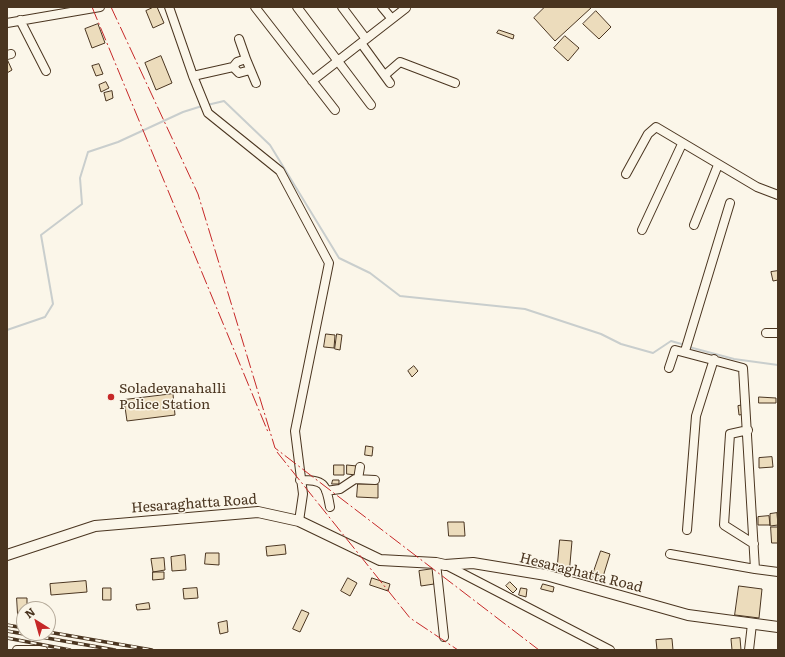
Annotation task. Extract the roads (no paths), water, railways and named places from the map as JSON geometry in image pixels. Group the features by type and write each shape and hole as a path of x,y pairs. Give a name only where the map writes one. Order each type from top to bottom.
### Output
{"main road":[{"name":"Hesaraghatta Road","path":"7,555 95,526 258,512 299,521 380,560 441,564 474,563 546,575 688,615 778,627"}],"street":[{"path":"7,23 100,7"},
{"path":"170,7 202,102 207,110 280,171 329,263 295,431 303,494 299,521"},
{"path":"255,7 335,110"},
{"path":"297,7 371,105"},
{"path":"342,7 390,83"},
{"path":"382,7 392,19"},
{"path":"312,81 406,8"},
{"path":"20,20 46,71"},
{"path":"239,39 256,83"},
{"path":"193,76 233,67 237,62 246,59"},
{"path":"384,75 400,62 455,83"},
{"path":"233,67 239,73 250,70"},
{"path":"626,174 648,134 656,127 682,144 756,187 778,195"},
{"path":"642,230 682,144"},
{"path":"694,225 718,165"},
{"path":"685,351 730,203"},
{"path":"766,333 778,333"},
{"path":"669,368 675,350 685,351 743,368 748,430 755,569"},
{"path":"687,530 696,416 714,359"},
{"path":"748,430 730,434 724,525 754,544"},
{"path":"358,479 360,467"},
{"path":"326,491 340,489 355,479 375,480"},
{"path":"301,480 317,480 323,485 330,506"},
{"path":"670,554 778,572"},
{"path":"444,637 441,564 610,650"},
{"path":"750,650 752,624"},
{"path":"18,650 43,650"}],"waterway":[{"path":"207,105 224,101 270,145 339,258 370,273 400,296 525,309 601,334 621,344 653,353 671,341 685,345"},
{"path":"7,330 45,317 53,304 41,235 82,204 80,178 88,152 118,142 183,112 202,106"},
{"path":"689,347 734,359 778,365"}],"railway":[{"path":"7,625 16,627"},
{"path":"7,631 115,650"},
{"path":"56,633 152,650"},
{"path":"7,638 70,650"}],"place":[{"name":"Soladevanahalli Police Station","path":"111,397"}]}
